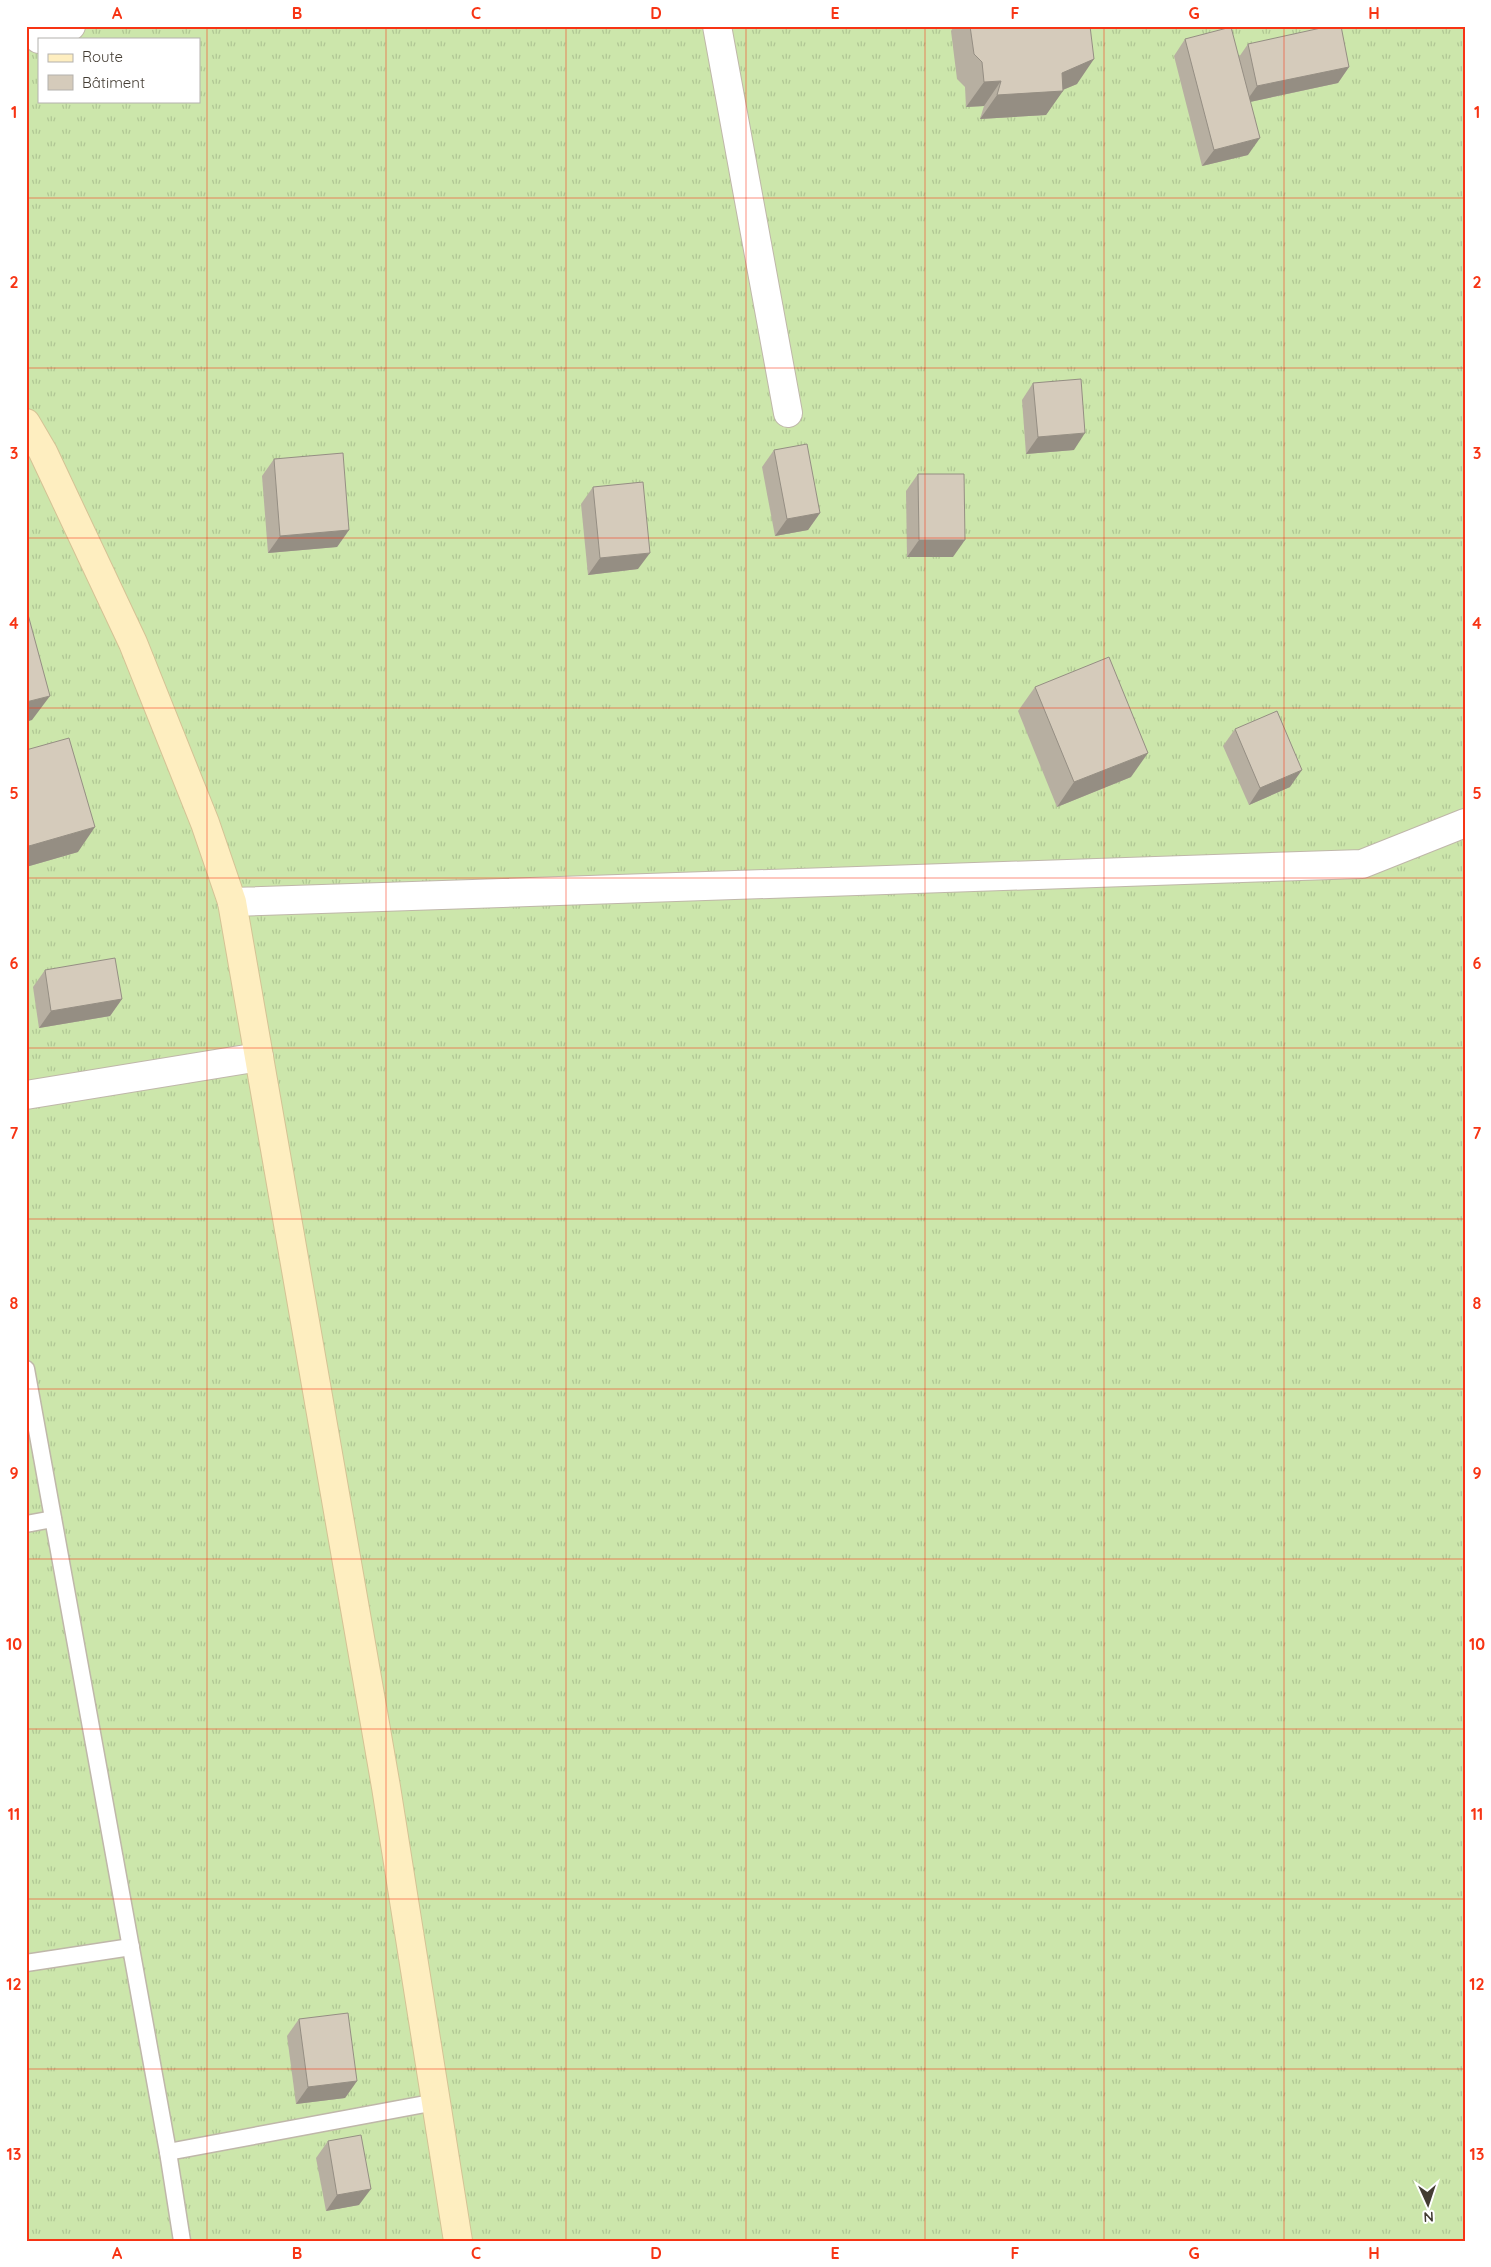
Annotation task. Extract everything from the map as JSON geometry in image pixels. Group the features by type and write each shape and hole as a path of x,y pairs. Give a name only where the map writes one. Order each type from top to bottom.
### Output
{"street":[{"path":"41,38 71,26"},
{"path":"717,26 788,413"},
{"path":"26,44 38,39"},
{"path":"26,423 43,452 133,642 205,823 232,902 385,1777 458,2241"},
{"path":"232,902 1362,864 1465,823"},
{"path":"26,1095 260,1057"}],"lane":[{"path":"26,1369 168,2152 182,2241"},
{"path":"26,1524 53,1519"},
{"path":"26,1963 131,1947"},
{"path":"168,2152 436,2102"}],"green space":[{"path":"26,26 1465,26 1465,2241 26,2241"}],"building":[{"path":"970,26 1090,26 1094,59 1062,73 1063,91 997,95 1001,81 984,82 982,62 974,54"},
{"path":"1330,26 1341,26 1349,67 1257,86 1248,44"},
{"path":"1231,27 1260,138 1214,150 1185,39"},
{"path":"1081,379 1085,433 1038,437 1033,383"},
{"path":"807,444 820,513 787,519 774,450"},
{"path":"343,453 349,530 280,536 274,459"},
{"path":"918,474 964,474 965,540 919,540"},
{"path":"643,482 650,553 600,558 593,487"},
{"path":"26,607 50,696 26,702"},
{"path":"1109,657 1148,753 1074,782 1035,687"},
{"path":"1277,711 1302,770 1260,788 1235,729"},
{"path":"69,738 95,827 29,846 26,838 26,750"},
{"path":"115,958 122,999 51,1011 45,970"},
{"path":"348,2013 357,2081 308,2087 299,2019"},
{"path":"361,2135 371,2189 337,2195 328,2141"}]}
